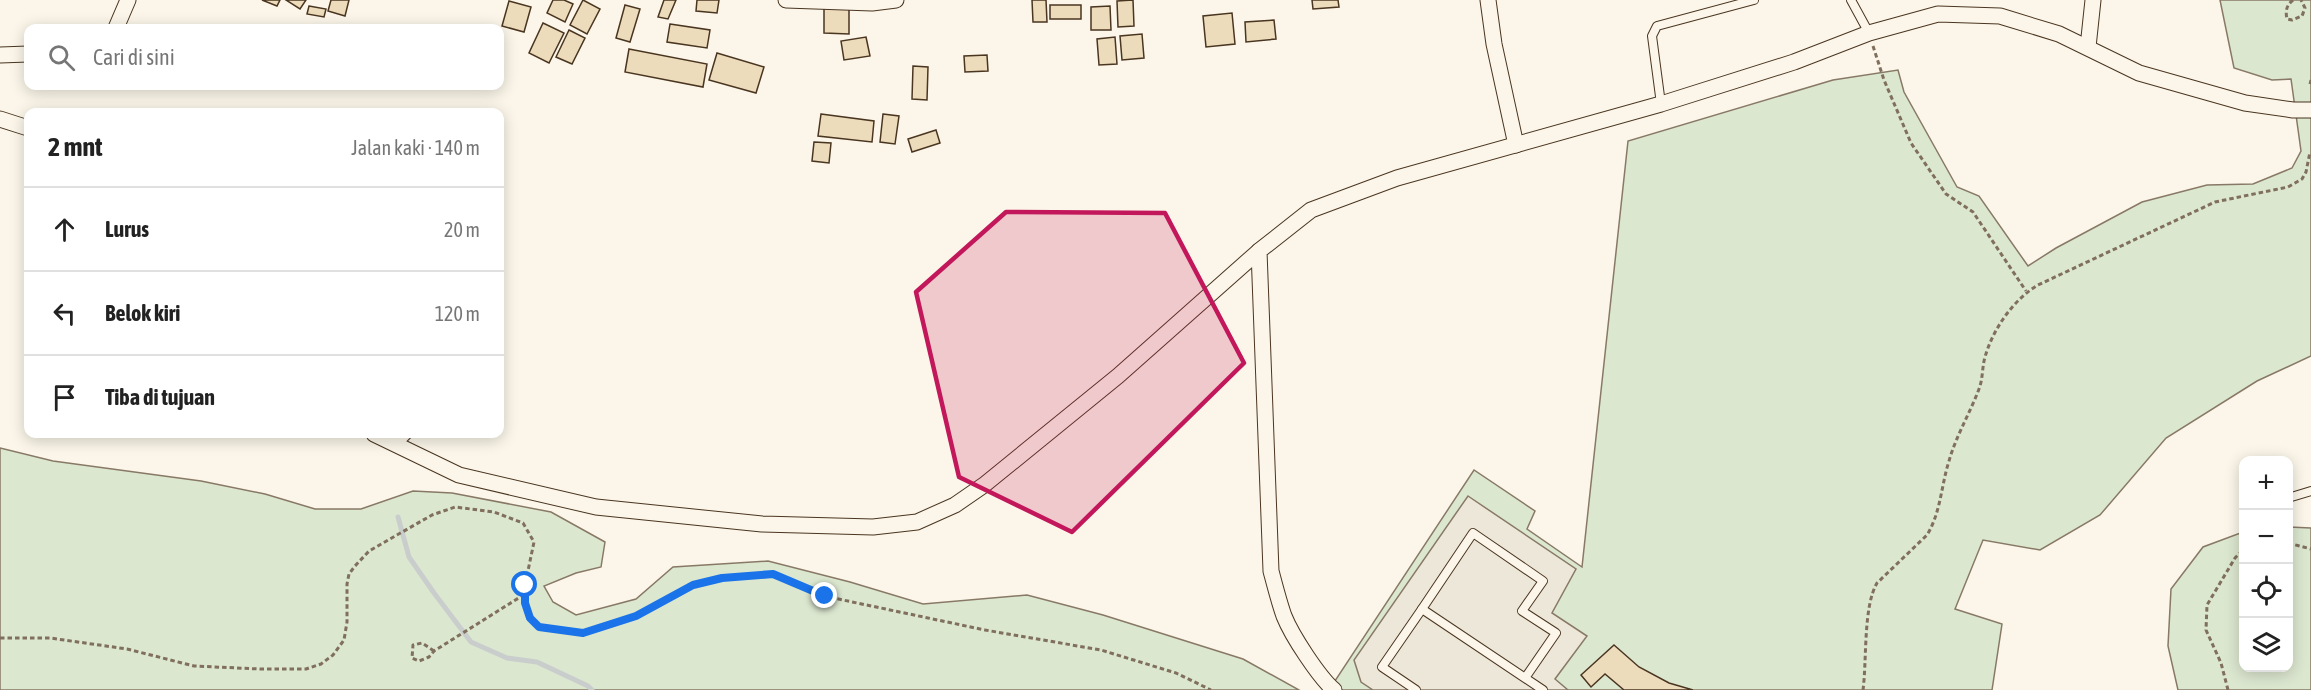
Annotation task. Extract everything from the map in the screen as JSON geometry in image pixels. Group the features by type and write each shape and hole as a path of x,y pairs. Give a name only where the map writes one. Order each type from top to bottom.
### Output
{"street":[{"path":"118,24 128,0"},
{"path":"786,0 872,3 897,0"},
{"path":"1488,0 1494,44 1516,145"},
{"path":"2088,47 2093,0"},
{"path":"383,438 459,475 596,507 762,524 873,527 917,522 955,505 984,484 1118,376 1259,251 1311,210 1397,178 1661,104 1794,62 1869,33 1938,14 2000,15 2059,34 2139,73 2245,103 2293,110 2311,110"},
{"path":"0,55 24,54"},
{"path":"0,119 24,127"},
{"path":"1259,251 1271,571 1285,618 1314,665 1334,690"}],"lane":[{"path":"1661,104 1652,36 1657,26 1754,0"},
{"path":"1851,0 1869,33"},
{"path":"398,445 404,438"},
{"path":"2293,497 2311,490"},
{"path":"1416,690 1382,667 1473,533 1543,581 1522,611 1556,633 1525,678"},
{"path":"1422,609 1543,690"}],"path":[{"path":"2293,0 2288,4 2285,12 2287,18 2292,20 2302,16 2305,8 2301,0"},
{"path":"1869,33 1884,81 1911,143 1946,194 1973,212 2026,292"},
{"path":"1863,690 1868,615 1873,590 1877,583 1927,535 1932,526 1943,491 1949,460 1981,385 1985,358 1996,329 2026,292 2067,269 2215,202 2288,187 2302,179 2306,172 2310,152"},
{"path":"2306,172 2311,169"},
{"path":"0,639 50,638 127,649 194,666 306,669 321,664 333,655 344,640 349,574 369,551 432,515 455,507 494,512 523,523 534,542 525,594 530,618 539,627 583,633 636,616 693,585 722,578 773,574 825,596 986,630 1101,650 1176,673 1211,690"},
{"path":"2293,544 2311,549"},
{"path":"2228,690 2221,663 2206,630 2207,605 2239,554"},
{"path":"434,651 422,643 413,645 412,658 419,662 429,657 434,651 525,594"}],"highlighted area":[{"path":"1006,212 1165,213 1244,363 1072,532 959,477 916,292"}],"green space":[{"path":"2220,0 2311,0 2311,356 2257,381 2166,438 2100,515 2040,550 1983,540 1955,609 2002,624 1992,690 1329,690 1474,470 1535,511 1527,529 1582,567 1628,141 1833,80 1898,70 1904,92 1957,187 1979,196 2028,266 2056,248 2142,202 2207,185 2253,184 2292,168 2301,151 2291,79 2272,80 2234,68"},
{"path":"0,448 53,461 201,481 265,494 315,509 361,509 413,491 452,493 551,512 605,542 601,567 576,573 544,586 553,602 576,615 636,599 673,567 768,561 923,604 1027,595 1103,615 1243,659 1299,690 0,690"},
{"path":"2293,527 2311,528 2311,690 2178,690 2168,646 2171,589 2203,547 2239,534 2239,672 2293,672"}],"shaded area":[{"path":"1468,496 1576,569 1552,613 1587,636 1555,679 1568,690 1373,690 1361,682 1354,660"}],"building":[{"path":"262,0 280,0 277,6"},
{"path":"286,0 306,0 300,9"},
{"path":"331,0 349,0 345,16 328,11"},
{"path":"553,0 564,0 573,4 565,22 547,13"},
{"path":"583,0 600,9 587,34 570,25"},
{"path":"664,0 676,0 668,19 658,17"},
{"path":"697,0 719,0 717,13 696,11"},
{"path":"1032,0 1046,0 1047,22 1033,22"},
{"path":"1133,0 1134,26 1118,27 1117,1"},
{"path":"1312,0 1338,0 1339,7 1313,9"},
{"path":"509,1 531,7 524,32 504,27 503,24"},
{"path":"625,5 640,9 630,42 616,38"},
{"path":"1050,5 1081,5 1081,19 1050,19"},
{"path":"309,6 326,9 324,17 307,14"},
{"path":"1110,6 1111,30 1091,30 1091,7"},
{"path":"824,8 849,8 849,34 824,33"},
{"path":"1232,13 1235,44 1206,47 1203,16"},
{"path":"1274,20 1276,39 1246,42 1245,22"},
{"path":"543,23 564,33 549,63 529,53"},
{"path":"670,24 710,30 707,48 667,42"},
{"path":"569,30 585,38 572,64 556,57"},
{"path":"1142,34 1144,58 1122,60 1120,36"},
{"path":"866,37 870,56 844,60 841,41"},
{"path":"1115,37 1117,64 1099,65 1097,39"},
{"path":"629,49 707,64 703,87 625,72"},
{"path":"717,53 764,67 756,93 709,80"},
{"path":"987,55 988,71 965,72 964,56"},
{"path":"913,66 928,67 927,100 912,99"},
{"path":"821,114 874,121 872,142 818,136"},
{"path":"883,114 899,116 895,144 880,142"},
{"path":"936,130 940,143 912,152 908,139"},
{"path":"814,142 831,143 829,163 812,161"},
{"path":"1614,645 1639,667 1669,683 1693,690 1624,690 1605,674 1591,687 1581,675"}],"waterway":[{"path":"398,517 409,557 471,642 507,658 537,662 592,690"}],"route":[{"path":"525,585 525,603 530,618 539,627 583,633 636,616 693,585 722,578 773,574 825,596"}]}
